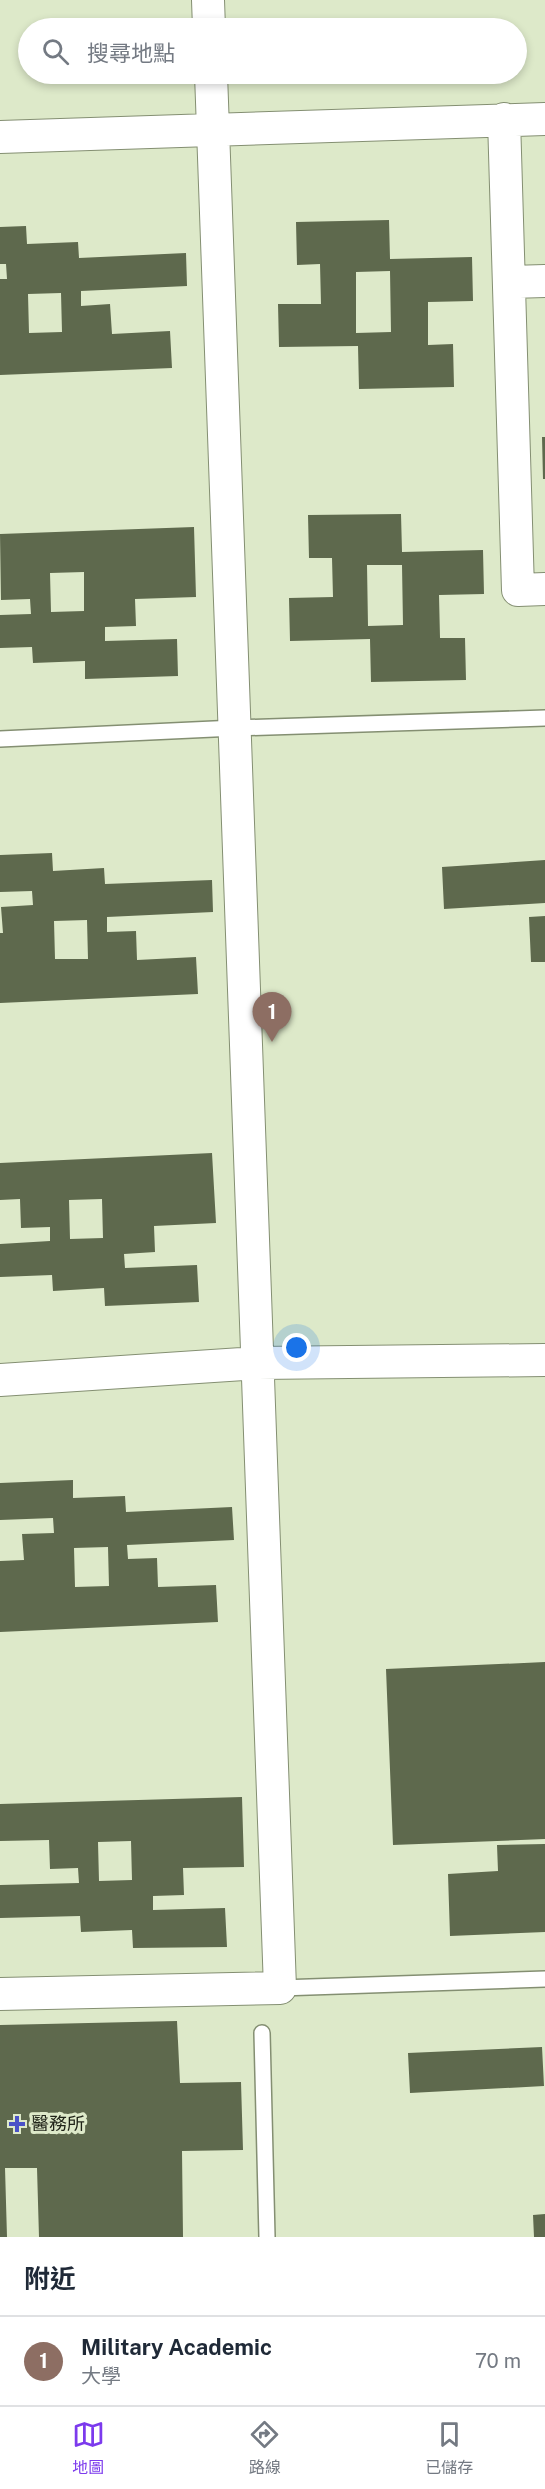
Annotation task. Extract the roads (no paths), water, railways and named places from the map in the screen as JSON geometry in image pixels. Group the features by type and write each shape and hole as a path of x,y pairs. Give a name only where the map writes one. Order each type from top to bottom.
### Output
{"street":[{"path":"208,0 209,18"},
{"path":"0,1994 280,1988 212,84"},
{"path":"504,119 511,282 518,590 545,589"},
{"path":"0,137 545,119"},
{"path":"511,282 545,281"},
{"path":"0,1380 258,1363 545,1360"}],"lane":[{"path":"0,739 235,728 545,718"},
{"path":"280,1988 545,1979"},
{"path":"262,2033 267,2237"}],"place":[{"name":"Military Academic","path":"272,1042"},
{"name":"醫務所","path":"17,2124"}]}
